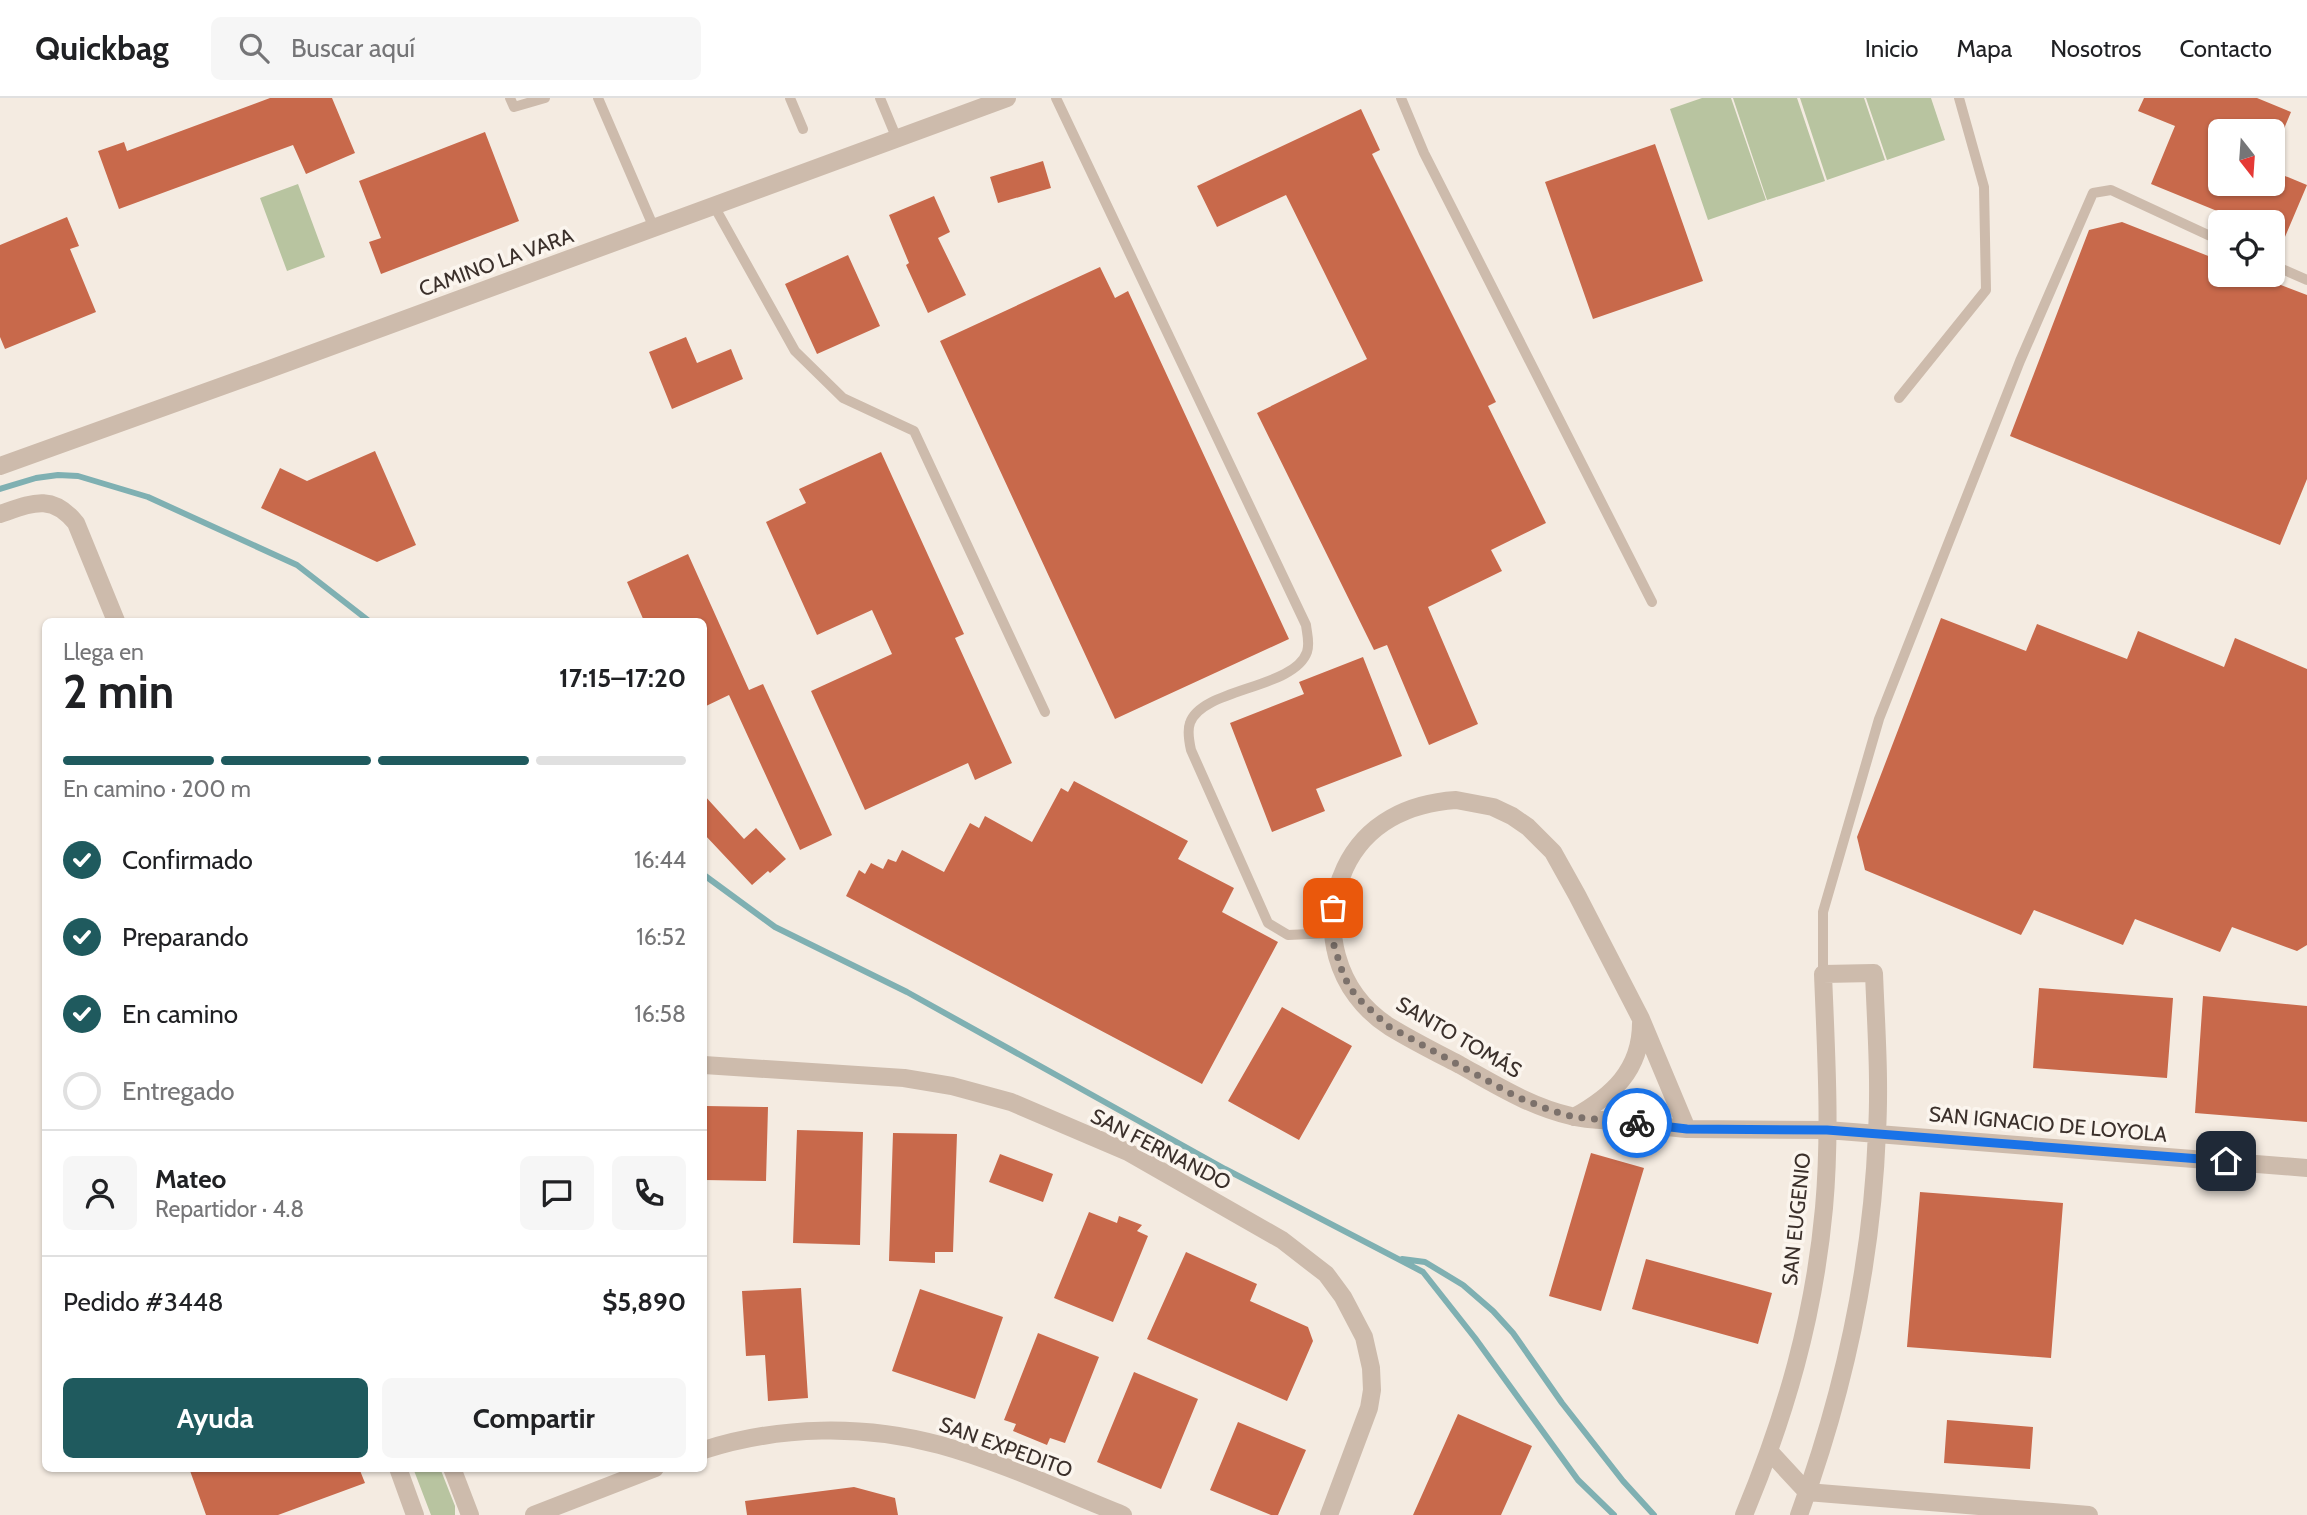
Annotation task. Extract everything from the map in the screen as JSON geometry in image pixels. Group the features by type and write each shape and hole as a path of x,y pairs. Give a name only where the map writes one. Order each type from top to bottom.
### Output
{"street":[{"name":"CAMINO LA VARA","path":"0,466 1007,98"},
{"path":"0,514 43,502 60,507 69,514 76,523 115,618"},
{"name":"SANTO TOMÁS","path":"1687,1129 1641,1019 1577,895 1553,852 1528,827 1493,807 1456,800 1433,801 1413,807 1381,823 1370,834 1346,865 1336,891 1332,933 1336,958 1350,988 1388,1026 1517,1097 1574,1117 1687,1129 1827,1130"},
{"path":"1799,1515 1835,1403 1863,1279 1877,1133 1874,973 1823,974"},
{"name":"SAN EUGENIO","path":"1744,1515 1770,1452 1800,1351 1814,1285 1824,1208 1827,1130 1823,974"},
{"path":"1574,1117 1600,1102 1623,1078 1636,1056 1641,1040 1641,1019"},
{"name":"SAN FERNANDO","path":"707,1065 904,1078 977,1091 1011,1102 1128,1152 1242,1216 1308,1259 1326,1274 1353,1312 1366,1343 1371,1368 1369,1408 1329,1515"},
{"name":"SAN IGNACIO DE LOYOLA","path":"1827,1130 2307,1168"},
{"name":"SAN EXPEDITO","path":"707,1449 740,1440 784,1433 840,1431 888,1434 966,1453 1124,1515"},
{"path":"1770,1452 1807,1492 2088,1515"},
{"path":"399,1472 415,1515"},
{"path":"454,1472 470,1515"},
{"path":"534,1515 645,1472"}],"lane":[{"path":"510,98 514,107 545,98"},
{"path":"598,98 654,228"},
{"path":"790,98 803,129"},
{"path":"880,98 897,139"},
{"path":"1056,98 1306,625 1308,649 1293,670 1207,705 1194,715 1189,725 1191,750 1268,923 1280,932 1295,936 1332,933"},
{"path":"1401,98 1424,153 1651,602"},
{"path":"1899,398 1986,290 1984,187 1959,98"},
{"path":"1823,974 1823,912 1878,719 2020,361 2094,193 2111,191 2208,235"},
{"path":"714,206 795,351 843,398 914,430 1045,712"},
{"path":"2285,270 2307,280"}],"green space":[{"path":"1702,98 1731,98 1766,200 1708,220 1670,109"},
{"path":"1733,98 1797,98 1825,181 1767,200"},
{"path":"1800,98 1864,98 1885,160 1827,180"},
{"path":"1866,98 1931,98 1945,140 1887,160"},
{"path":"298,184 325,257 287,271 260,198"},
{"path":"415,1472 442,1472 455,1506 455,1515 431,1515"}],"building":[{"path":"270,98 332,98 355,153 306,174 293,145 119,209 98,151 124,142 127,151"},
{"path":"2144,98 2257,98 2291,112 2286,124 2286,119 2208,119 2208,196 2286,196 2286,176 2307,185 2285,237 2285,210 2215,210 2151,184 2175,126 2138,111"},
{"path":"1361,109 1380,150 1372,154 1496,402 1488,406 1546,523 1491,550 1502,571 1428,607 1478,724 1429,745 1387,645 1374,650 1257,413 1367,359 1286,195 1217,227 1197,186"},
{"path":"485,132 519,221 381,274 369,242 381,238 359,181"},
{"path":"1655,144 1703,281 1593,319 1545,182"},
{"path":"1043,161 1051,188 998,203 990,177"},
{"path":"934,196 950,232 938,238 966,295 928,313 906,265 909,263 889,215"},
{"path":"67,217 79,246 70,249 96,312 5,349 0,337 0,245"},
{"path":"2122,222 2208,256 2208,287 2285,287 2307,295 2307,479 2280,545 2010,436 2089,230"},
{"path":"848,255 880,326 817,354 785,284"},
{"path":"1100,267 1115,298 1128,291 1289,639 1115,719 940,341"},
{"path":"686,337 697,363 731,349 743,379 672,409 649,352"},
{"path":"375,451 416,545 377,562 261,508 280,468 307,481"},
{"path":"881,452 964,634 955,638 1012,763 975,780 968,763 865,810 811,691 892,654 872,610 817,635 766,522 806,503 799,489"},
{"path":"688,554 749,690 763,684 832,835 800,850 729,695 707,706 707,618 643,618 627,582"},
{"path":"1941,618 2026,651 2037,624 2127,659 2138,631 2224,667 2235,638 2307,669 2307,945 2297,951 2232,927 2220,952 2135,919 2123,945 2034,910 2021,935 1865,870 1857,837"},
{"path":"1363,657 1402,756 1316,789 1325,811 1272,832 1230,723 1304,694 1299,682"},
{"path":"1074,781 1188,841 1178,859 1234,888 1222,912 1278,942 1202,1084 846,896 859,870 865,874 871,863 883,869 888,859 896,862 902,850 944,872 970,823 979,828 985,816 1032,842 1061,788 1068,792"},
{"path":"707,798 744,839 756,828 786,859 752,885 707,837"},
{"path":"2039,988 2173,998 2167,1078 2033,1068"},
{"path":"2203,996 2307,1006 2307,1122 2195,1113"},
{"path":"1282,1007 1352,1046 1299,1140 1228,1101"},
{"path":"707,1106 768,1107 766,1181 707,1180"},
{"path":"797,1130 863,1132 860,1245 793,1243"},
{"path":"893,1133 957,1134 953,1252 935,1252 935,1263 889,1261"},
{"path":"1591,1153 1644,1168 1601,1311 1549,1296"},
{"path":"1000,1154 1053,1174 1043,1202 989,1182"},
{"path":"1920,1192 2063,1203 2051,1358 1907,1347"},
{"path":"1089,1212 1117,1223 1119,1216 1142,1225 1137,1231 1148,1236 1113,1322 1054,1298"},
{"path":"1186,1252 1257,1284 1250,1301 1308,1327 1313,1341 1287,1401 1147,1339"},
{"path":"1646,1259 1772,1293 1758,1344 1632,1309"},
{"path":"801,1288 808,1398 768,1401 765,1355 746,1356 742,1291"},
{"path":"920,1289 1003,1317 975,1399 892,1371"},
{"path":"1038,1333 1099,1357 1065,1443 1050,1438 1047,1445 1013,1431 1016,1424 1004,1420"},
{"path":"1134,1372 1198,1399 1161,1489 1097,1462"},
{"path":"1458,1414 1532,1446 1501,1515 1413,1515"},
{"path":"1947,1420 2033,1427 2030,1469 1944,1463"},
{"path":"1238,1422 1306,1450 1278,1515 1271,1515 1210,1490"},
{"path":"190,1472 361,1472 365,1483 278,1515 206,1515"},
{"path":"854,1487 895,1498 898,1515 747,1515 745,1501"}],"waterway":[{"path":"0,489 36,478 78,476 148,497 297,565 365,618"},
{"path":"707,877 775,927 907,992 1225,1169 1423,1272 1475,1338 1578,1480 1614,1515"},
{"path":"1402,1259 1425,1262 1463,1285 1493,1311 1513,1333 1562,1403 1623,1481 1654,1515"}],"way so far":[{"path":"1333,908 1332,939 1343,974 1360,1000 1388,1026 1517,1097 1550,1110 1574,1117 1637,1123"}],"route":[{"path":"1637,1123 1687,1129 1827,1130 2226,1161"}]}
